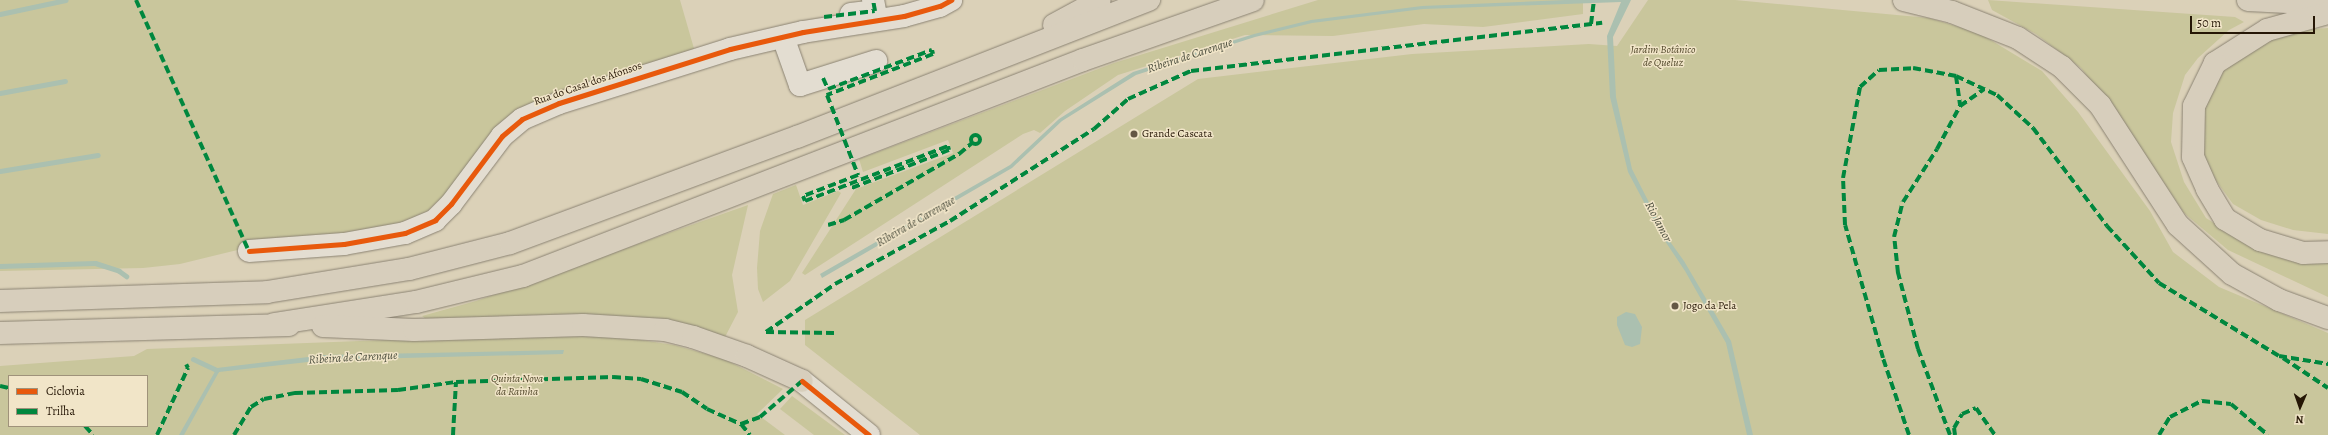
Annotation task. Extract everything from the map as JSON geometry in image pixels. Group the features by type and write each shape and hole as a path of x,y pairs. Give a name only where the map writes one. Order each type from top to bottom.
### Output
{"highway":[{"path":"974,69 1100,0"},
{"path":"0,301 267,292 408,269 510,243 974,69 1149,0"},
{"path":"274,324 416,302 523,276 1083,60 1253,0"},
{"path":"1904,0 1952,12 2018,38 2062,67 2100,104 2178,225 2232,274 2279,300 2328,318"},
{"path":"2248,0 2328,4"},
{"path":"2328,13 2268,30 2215,63 2194,106 2193,157 2207,189 2225,219 2260,240 2304,253 2328,252"},
{"path":"0,334 274,324 414,330 583,325 665,330 693,337 747,356 802,381"}],"street":[{"path":"824,17 875,10 874,0"},
{"name":"Rua do Casal dos Afonsos","path":"249,251 344,244 405,233 435,220 451,204 502,136 522,119 559,103 730,49 783,37 904,16 940,6 951,0"},
{"path":"783,37 800,85 876,61"},
{"path":"802,381 869,435"}],"green space":[{"path":"0,0 680,0 697,59 522,119 405,233 266,243 180,264 143,268 0,271"},
{"path":"1318,0 1583,0 1583,14 1483,27 1424,24 1333,36 1245,35 1118,75 1065,111 1040,133 1034,130 1023,134 805,275 802,273 856,189 953,153 948,140 863,172 859,159 1114,63"},
{"name":"Jardim Botânico de Queluz","path":"1648,0 1735,0 1929,18 1979,33 2042,71 2078,112 2150,211 2173,252 2219,287 2328,333 2328,435 920,435 805,345 805,320 1198,79 1412,54 1589,44 1617,46"},
{"path":"1988,0 2235,17 2244,22 2229,30 2198,58 2185,75 2173,113 2171,142 2184,182 2206,218 2242,241 2328,263 2328,297 2228,250 2184,213 2142,150 2081,68 2036,34 1992,10"},
{"path":"2328,28 2328,234 2293,230 2261,220 2233,204 2204,164 2200,131 2209,91 2218,77 2238,54 2290,31"},
{"path":"796,185 803,205 838,191 841,193 790,281 763,302 758,289 757,268 760,231 773,194"},
{"path":"748,205 732,275 738,312 725,337 665,320 426,319 422,316 476,301"},
{"name":"Quinta Nova da Rainha","path":"564,336 621,337 674,345 724,359 783,389 757,414 785,435 0,435 0,366 134,356 147,349 413,339"},
{"path":"792,396 845,435 814,435 780,409"}],"water":[{"path":"1566,0 1631,0 1613,37 1616,97 1632,169 1666,236 1684,261 1731,341 1753,435 1747,435 1726,343 1685,271 1663,238 1628,172 1610,97 1607,36 1621,2 1423,9 1312,23 1255,37 1136,75 1062,121 1012,168 822,278 820,274 1010,165 1059,119 1133,72 1254,34 1311,20 1422,6"},
{"path":"1626,312 1635,314 1642,327 1640,344 1632,347 1625,345 1617,325 1617,317"},
{"name":"Ribeira de Carenque","path":"564,350 563,354 326,360 219,372 184,435 179,435 217,368 325,355"}],"waterway":[{"path":"0,14 66,0"},
{"path":"0,93 65,81"},
{"path":"0,171 98,155"},
{"path":"0,266 95,263 119,271 126,276"},
{"path":"193,359 217,370"}],"marked path":[{"path":"136,0 249,251"},
{"path":"824,17 875,11 873,0"},
{"path":"1591,24 1594,0"},
{"path":"766,332 835,284 950,221 1094,129 1128,99 1191,71 1602,23"},
{"path":"823,78 828,89 932,50 933,54 827,95 858,175 803,196 805,201 948,146 949,150 849,189"},
{"path":"1909,435 1883,358 1845,225 1843,178 1860,87 1879,70 1913,68 1956,76 1997,95 2033,128 2107,226 2159,283 2279,356 2328,364"},
{"path":"1956,76 1960,106"},
{"path":"1950,435 1918,349 1898,273 1894,237 1903,202 1937,149 1960,106 1984,89"},
{"path":"975,134 980,139 975,144 970,139 975,134"},
{"path":"828,225 844,220 959,154 972,143"},
{"path":"766,332 834,333"},
{"path":"2283,358 2328,388"},
{"path":"157,435 188,368 186,364"},
{"path":"234,435 251,407 264,399 295,393 398,390 456,382 613,377 641,379 682,392 707,409 741,424 750,435"},
{"path":"741,424 760,417 802,381"},
{"path":"453,435 456,382"},
{"path":"0,386 8,388"},
{"path":"2159,435 2170,417 2202,401 2231,404 2268,435"},
{"path":"1955,435 1954,428 1962,414 1976,408 1995,435"},
{"path":"86,427 93,435"}],"cycle path":[{"path":"249,251 344,244 405,233 435,220 451,204 502,136 522,119 559,103 730,49 803,32 904,16 940,6 951,0"},
{"path":"802,381 869,435"}],"place":[{"name":"Grande Cascata","path":"1134,134"},
{"name":"Jogo da Pela","path":"1675,306"}],"water label":[{"name":"Rio Jamor","path":"1658,222"}]}
